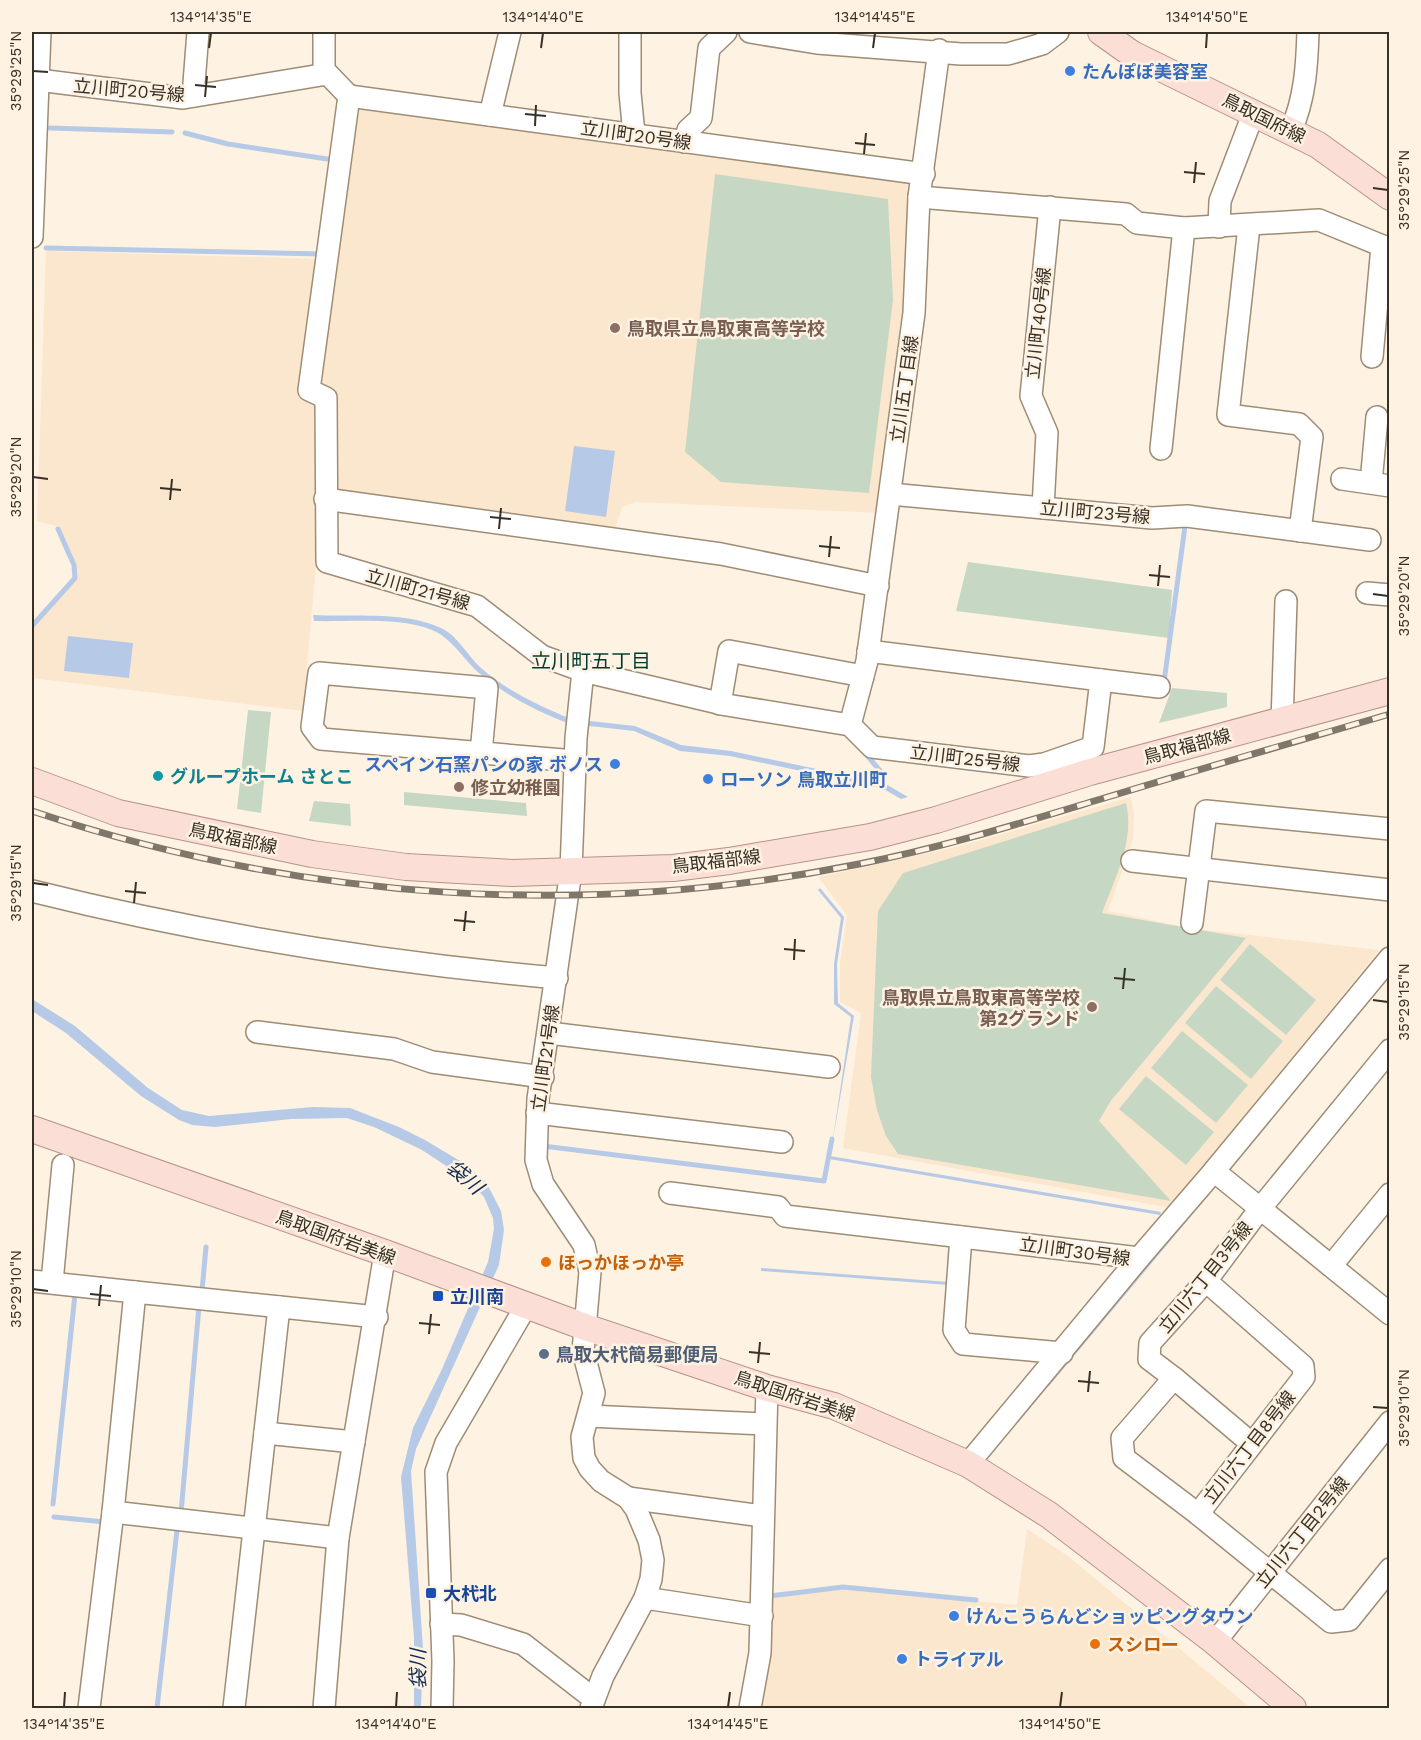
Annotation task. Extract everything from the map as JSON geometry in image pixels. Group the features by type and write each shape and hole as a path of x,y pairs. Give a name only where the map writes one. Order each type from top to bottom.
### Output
{"main road":[{"name":"鳥取国府線","path":"1101,32 1132,54 1318,145 1389,197"},
{"name":"鳥取福部線","path":"32,782 118,813 312,854 405,867 512,873 673,868 870,837 936,820 1092,759 1282,722 1389,691"},
{"name":"鳥取国府岩美線","path":"32,1129 585,1327 767,1388 834,1406 968,1464 1049,1515 1215,1642 1293,1708"}],"street":[{"path":"32,237 40,32"},
{"path":"193,96 198,32"},
{"path":"324,32 324,70 349,96"},
{"path":"490,115 510,32"},
{"path":"630,32 630,93 634,134"},
{"path":"685,142 687,130 701,118 709,48 726,32"},
{"path":"750,32 817,43 939,50 961,54 1008,54 1042,44 1058,32"},
{"path":"1291,130 1299,113 1304,89 1308,32"},
{"name":"立川五丁目線","path":"850,725 868,651 914,313 919,196 924,174 939,50"},
{"name":"立川町20号線","path":"38,80 183,98 327,74"},
{"name":"立川町20号線","path":"349,96 924,174"},
{"name":"立川町21号線","path":"349,96 309,390 326,398 327,562 477,606 542,656 583,670 575,761 571,871 537,1113 537,1168 543,1184 584,1245 590,1272 583,1352 594,1393 582,1437 587,1464 601,1481 628,1498"},
{"path":"1219,227 1220,201 1254,112"},
{"path":"919,196 1126,214 1137,223 1184,228 1249,226 1319,220 1386,247 1372,357"},
{"name":"立川町40号線","path":"1042,508 1047,433 1030,396 1050,207"},
{"path":"1249,226 1228,415 1299,424 1312,437 1300,531"},
{"path":"1161,449 1184,228"},
{"path":"1342,479 1380,484 1377,417"},
{"name":"立川町23号線","path":"890,494 1152,518 1188,516 1370,540"},
{"path":"325,499 721,554 878,586"},
{"path":"1367,593 1389,595"},
{"path":"1282,722 1286,601"},
{"path":"720,704 729,651 863,676"},
{"path":"868,651 1159,687"},
{"path":"583,670 720,704 850,725"},
{"path":"482,753 487,688 319,673 312,727 321,739 482,753 575,761"},
{"path":"1092,759 1101,680"},
{"name":"立川町25号線","path":"850,725 872,747 1029,766 1092,759"},
{"path":"1192,923 1206,811 1389,829"},
{"path":"1132,861 1389,890"},
{"path":"32,891 164,922 329,951 469,970 557,978"},
{"path":"1139,1258 1214,1171 1389,957"},
{"path":"257,1032 394,1049 432,1062 543,1077"},
{"path":"549,1033 829,1067"},
{"name":"立川六丁目3号線","path":"1174,1378 1149,1359 1150,1343 1206,1281 1259,1210 1389,1050"},
{"path":"537,1113 782,1142"},
{"path":"63,1165 42,1282 377,1317"},
{"path":"1214,1171 1389,1314"},
{"name":"立川町30号線","path":"670,1193 778,1207 785,1216 1139,1258"},
{"path":"1331,1266 1389,1194"},
{"path":"961,1237 954,1330 963,1344 1062,1353"},
{"path":"324,1708 338,1538 377,1317 385,1254"},
{"name":"立川町30号線","path":"968,1464 1139,1258"},
{"name":"立川六丁目8号線","path":"1198,1514 1304,1377 1303,1366 1206,1281"},
{"path":"88,1708 113,1512 135,1292"},
{"path":"442,1708 436,1483 439,1460 526,1306"},
{"path":"234,1708 279,1307"},
{"path":"1251,1443 1174,1378 1122,1438 1124,1458 1198,1514 1331,1622 1349,1620 1389,1569"},
{"path":"750,1708 759,1668 762,1616 762,1516 767,1388"},
{"path":"589,1416 765,1424"},
{"name":"立川六丁目2号線","path":"1215,1642 1389,1422"},
{"path":"265,1433 354,1442"},
{"path":"441,1624 461,1625 524,1644 592,1704 616,1649 645,1598 651,1579 653,1560 649,1540 628,1498"},
{"path":"628,1498 762,1516"},
{"path":"113,1512 338,1538"},
{"path":"645,1598 762,1616"}],"shaded area":[{"name":"鳥取県立鳥取東高等学校","path":"359,105 914,179 909,291 879,513 636,502 622,507 614,532 334,494 318,386 354,111"},
{"path":"46,251 318,259 316,564 303,711 32,678 32,628 78,578 73,556 59,527 37,521"},
{"name":"鳥取県立鳥取東高等学校 第2グランド","path":"1131,797 1134,814 1133,840 1108,911 1189,928 1379,950 1171,1208 843,1148 861,1013 840,1002 840,964 847,915 818,877 960,846"},
{"name":"けんこうらんどショッピングタウン","path":"1027,1529 1068,1556 1251,1708 783,1708 758,1706 770,1597 839,1588 1017,1605"}],"green space":[{"path":"715,174 888,199 893,300 869,493 721,482 685,452"},
{"path":"968,562 1172,590 1169,638 956,611"},
{"path":"1172,688 1227,693 1227,707 1159,723"},
{"path":"248,710 271,712 261,813 237,809"},
{"path":"404,792 526,803 527,816 404,805"},
{"path":"314,801 350,804 351,826 309,821"},
{"name":"鳥取県立鳥取東高等学校 第2グランド","path":"1126,803 1128,831 1126,845 1102,913 1246,938 1110,1102 1099,1121 1171,1201 898,1154 886,1136 877,1110 871,1077 878,911 903,873"},
{"path":"1250,944 1316,1000 1286,1035 1220,980"},
{"path":"1216,986 1283,1041 1251,1079 1185,1023"},
{"path":"1182,1031 1248,1085 1216,1123 1151,1068"},
{"path":"1146,1076 1214,1132 1186,1165 1119,1109"}],"water":[{"path":"574,446 615,451 606,517 565,511"},
{"path":"313,615 395,617 441,628 452,635 475,662 500,683 523,697 571,719 570,724 500,689 479,673 446,638 432,630 405,623 314,621"},
{"path":"68,636 133,643 129,678 64,671"},
{"path":"581,720 635,726 681,745 731,751 884,783 908,797 901,799 882,788 730,756 680,751 634,731 581,725"},
{"path":"820,888 844,917 837,964 838,1003 854,1016 832,1145 851,1017 834,1004 834,964 841,918 818,890"},
{"name":"袋川","path":"32,999 75,1026 148,1088 182,1110 209,1116 313,1107 350,1108 425,1140 465,1164 486,1182 501,1211 504,1230 499,1265 416,1449 411,1471 423,1649 421,1708 414,1708 414,1637 401,1477 413,1428 442,1369 488,1262 494,1229 493,1218 484,1197 469,1181 422,1150 374,1127 347,1118 291,1119 215,1127 192,1125 179,1120 141,1096 66,1033 32,1011"},
{"path":"830,1156 1161,1212 1160,1215 829,1159"},
{"path":"1208,1189 1212,1191 1048,1387 1046,1384"},
{"path":"761,1268 949,1282 949,1285 761,1271"}],"waterway":[{"path":"50,128 172,132"},
{"path":"185,133 228,144 334,160"},
{"path":"46,248 321,254"},
{"path":"1164,682 1185,526"},
{"path":"32,626 75,578 74,565 58,529"},
{"path":"864,752 882,773"},
{"path":"543,1146 824,1181 832,1139"},
{"path":"202,1291 206,1247"},
{"path":"53,1504 75,1294"},
{"path":"181,1513 199,1306"},
{"path":"54,1517 105,1522"},
{"path":"157,1708 177,1530"},
{"path":"770,1596 843,1587 976,1600"}],"railway":[{"path":"32,811 133,841 235,865 338,882 442,892 546,895 651,892 755,881 859,864 951,843 1390,714"}],"place":[{"name":"たんぽぽ美容室","path":"1070,71"},
{"name":"鳥取県立鳥取東高等学校","path":"615,328"},
{"name":"スペイン石窯パンの家 ボノス","path":"615,764"},
{"name":"グループホーム さとこ","path":"158,776"},
{"name":"ローソン 鳥取立川町","path":"708,779"},
{"name":"修立幼稚園","path":"459,787"},
{"name":"鳥取県立鳥取東高等学校 第2グランド","path":"1092,1007"},
{"name":"ほっかほっか亭","path":"546,1262"},
{"name":"立川南","path":"438,1296"},
{"name":"鳥取大杙簡易郵便局","path":"544,1354"},
{"name":"大杙北","path":"431,1593"},
{"name":"けんこうらんどショッピングタウン","path":"954,1616"},
{"name":"スシロー","path":"1095,1644"},
{"name":"トライアル","path":"902,1659"}],"district":[{"name":"立川町五丁目","path":"591,661"}]}
